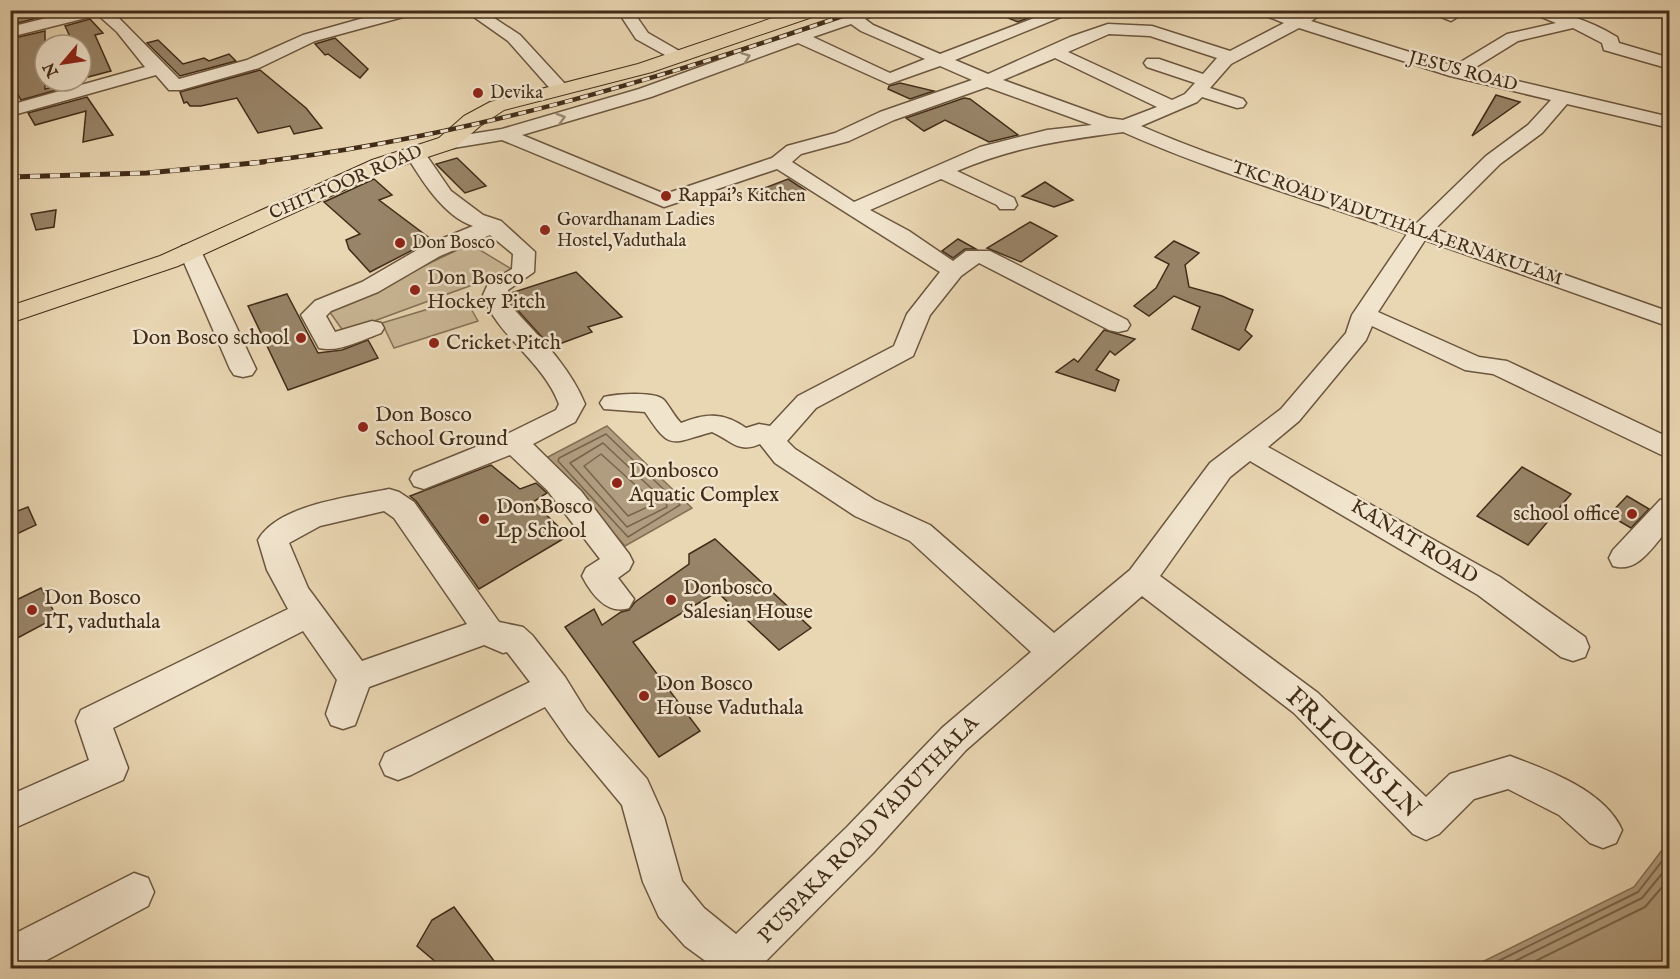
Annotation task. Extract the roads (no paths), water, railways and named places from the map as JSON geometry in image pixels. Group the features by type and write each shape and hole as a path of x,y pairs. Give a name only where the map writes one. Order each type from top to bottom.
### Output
{"main road":[{"name":"CHITTOOR ROAD","path":"10,315 190,251 380,165 447,143 472,121 498,106 603,80 815,10"}],"street":[{"path":"10,32 101,10 123,29 156,69 162,71 175,86 253,63 309,38 412,10"},
{"path":"476,13 502,10"},
{"path":"624,10 642,36 680,56"},
{"path":"447,143 504,134 645,93 873,10"},
{"path":"799,37 889,79 1071,10"},
{"name":"JESUS ROAD","path":"1258,10 1456,72 1670,123"},
{"path":"853,210 987,151 1047,136 1125,126 1172,107 1191,98 1231,57 1321,10"},
{"path":"1432,10 1451,16"},
{"path":"1531,10 1575,23 1603,35 1611,41 1610,46 1670,64"},
{"path":"1456,72 1513,37 1575,23 1593,10"},
{"path":"476,13 514,38 560,89"},
{"name":"TKC ROAD VADUTHALA,ERNAKULAM","path":"852,17 867,28 989,80 1105,123 1125,126 1189,154 1310,192 1661,316"},
{"path":"504,134 664,201 779,162 794,150 842,137 924,101 989,80 1055,52 1076,40 1108,30 1130,28 1152,31 1231,57"},
{"path":"1055,52 1172,107"},
{"path":"1153,63 1237,103"},
{"path":"10,111 156,69"},
{"name":"PUSPAKA ROAD VADUTHALA","path":"736,964 860,840 954,739 1141,579 1220,470 1290,416 1357,335 1364,315 1419,232 1453,202 1493,160 1535,129 1563,98"},
{"path":"415,153 444,195 475,220 493,226 524,252 523,272 497,287 495,295 500,307 551,366 565,386 572,404 567,416 513,443 424,479"},
{"path":"779,162 853,210 901,236 953,271"},
{"path":"939,171 1007,202 1007,205"},
{"path":"372,328 328,343 313,315 323,306 370,287 432,251 493,226"},
{"path":"190,251 243,369"},
{"path":"1054,652 920,533 865,508 785,456 772,441 807,402 903,351 919,314 953,271 974,256 982,256 1118,325"},
{"path":"1661,316 1670,294"},
{"path":"1364,315 1401,329 1474,364 1498,367 1532,382 1670,450"},
{"path":"612,403 653,404 667,425 677,434 709,421 721,422 744,440 759,433 776,436"},
{"path":"513,443 533,458 572,499 601,536 618,562 597,576 618,598"},
{"name":"KANAT ROAD","path":"1249,448 1489,586 1573,647"},
{"path":"355,678 291,589 277,558 273,540 280,530 290,526 389,499 404,510 482,621 486,631 503,640 512,636 523,645 569,714 595,748 605,756 620,779 634,791 654,843 668,894 715,945 736,964"},
{"path":"1624,558 1670,507"},
{"name":"FR.LOUIS LN","path":"1141,579 1306,703 1426,822 1464,786 1510,772 1572,803 1603,830"},
{"path":"10,813 110,768 93,721 308,614"},
{"path":"355,678 486,631"},
{"path":"343,714 355,678"},
{"path":"398,764 553,687"},
{"path":"10,958 134,892"}],"water":[{"name":"Donbosco Aquatic Complex","path":"607,426 692,508 625,546 546,458"},
{"path":"1669,841 1669,968 1470,968 1634,887"}],"railway":[{"path":"251,163 407,139 560,103 710,60 860,10"},
{"path":"10,177 147,173 264,162"}],"place":[{"name":"Devika","path":"478,93"},
{"name":"Rappai's Kitchen","path":"666,196"},
{"name":"Govardhanam Ladies Hostel,Vaduthala","path":"545,230"},
{"name":"Don Bosco","path":"400,243"},
{"name":"Don Bosco Hockey Pitch","path":"415,290"},
{"name":"Don Bosco school","path":"301,338"},
{"name":"Cricket Pitch","path":"434,343"},
{"name":"Don Bosco School Ground","path":"363,427"},
{"name":"Donbosco Aquatic Complex","path":"617,483"},
{"name":"school office","path":"1632,514"},
{"name":"Don Bosco Lp School","path":"484,519"},
{"name":"Donbosco Salesian House","path":"671,600"},
{"name":"Don Bosco IT, vaduthala","path":"32,610"},
{"name":"Don Bosco House Vaduthala","path":"644,696"}]}
